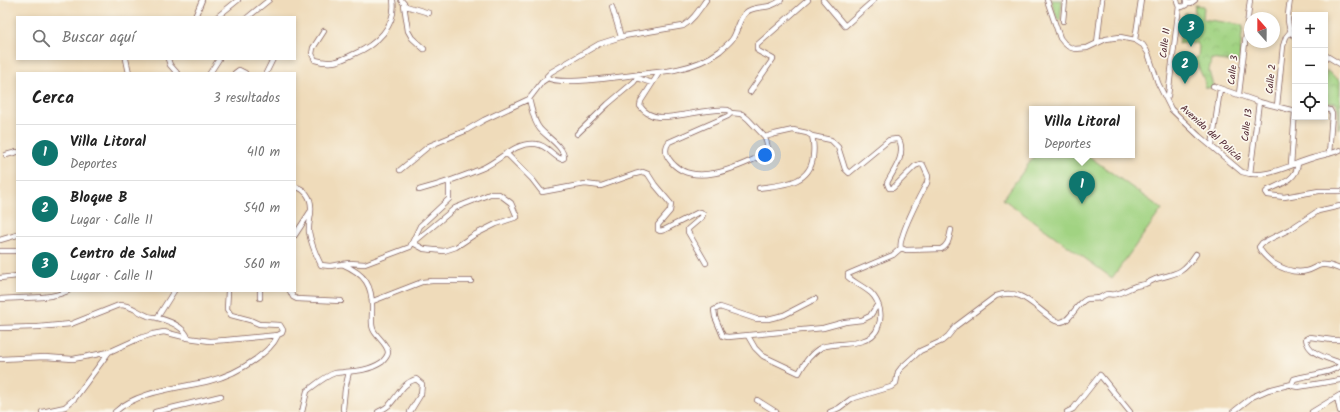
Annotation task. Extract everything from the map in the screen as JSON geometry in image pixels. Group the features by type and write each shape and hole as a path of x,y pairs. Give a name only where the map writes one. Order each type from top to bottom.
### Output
{"street":[{"path":"195,16 202,0"},
{"path":"218,16 238,0"},
{"path":"249,16 269,0"},
{"path":"324,31 313,48 312,54 315,60 324,63 336,62 367,49 377,41 390,24 394,13 393,0"},
{"path":"400,0 404,5 408,31 412,38 424,49"},
{"path":"400,170 429,146 465,131 484,120 529,99 542,82 548,78 551,72 599,44 621,37 683,26 697,14 706,0"},
{"path":"548,78 550,80 560,81 586,80 638,76 679,69 709,57 719,51 733,39 747,12 750,10 769,7 781,0"},
{"path":"750,92 772,60 758,51 757,45 808,0"},
{"path":"823,0 846,26 874,0"},
{"path":"1048,0 1058,33 1064,43 1075,49 1082,49 1106,39 1120,36 1135,40 1141,0"},
{"path":"1063,21 1065,0"},
{"path":"1097,43 1102,0"},
{"path":"1177,0 1179,6 1183,7 1186,1 1191,3 1195,0"},
{"name":"Calle 3","path":"1239,94 1250,0"},
{"path":"1290,0 1288,20 1290,32"},
{"path":"404,5 429,13"},
{"name":"Calle 11","path":"1166,98 1168,96 1179,6"},
{"path":"612,7 621,37"},
{"name":"Calle 2","path":"1277,106 1283,46 1286,37 1290,32"},
{"name":"Avenida del Policía","path":"1135,40 1143,45 1148,53 1158,83 1172,109 1199,136 1242,172 1250,174"},
{"path":"1328,57 1340,64"},
{"path":"126,60 129,72"},
{"path":"168,60 175,72"},
{"path":"211,72 218,60"},
{"path":"266,72 272,60"},
{"path":"659,73 642,98 640,104 646,112 658,117 724,109 742,114 765,137 768,148 765,154 724,171 692,174 684,173 678,170 667,157 666,147 669,142 728,116 731,112"},
{"path":"638,76 652,83"},
{"path":"577,134 638,76"},
{"path":"1158,83 1169,82"},
{"path":"1213,86 1259,102 1292,110"},
{"path":"1212,146 1220,89"},
{"path":"419,190 449,182 485,167 521,145 537,144 551,151 558,158 564,158 563,152 560,148 539,128 535,121 529,99"},
{"name":"Calle 13","path":"1250,174 1259,102"},
{"path":"1328,110 1330,110 1332,114 1329,154"},
{"path":"1291,165 1294,120"},
{"path":"765,137 793,130 831,140 838,147 845,169 849,173 889,140 894,139 899,141 901,145 901,152 898,165 887,183 887,186 893,188 915,166 920,164 928,176 927,182 911,214 901,239 901,248"},
{"path":"758,188 791,183 807,174 812,165 813,159 814,145 812,136"},
{"path":"1250,174 1267,174 1340,150"},
{"path":"6,154 16,152"},
{"path":"506,153 542,192 585,184 601,186 635,174 644,172 648,174 671,204 670,211 658,225 658,230 664,230 697,213 700,212 703,214 702,218 688,230 688,232 706,263"},
{"path":"1298,163 1298,170 1293,177 1268,190 1266,192 1268,195 1284,197 1319,191 1340,191"},
{"path":"413,243 420,226 449,199 449,182"},
{"path":"296,187 303,189 312,208 309,219 309,232 315,254 321,265 330,266 342,264 365,264 407,249 413,243 456,208 490,194 500,194 511,203 516,217 496,224 474,235 456,247 444,251 424,249 413,243"},
{"path":"1340,206 1318,211 1292,228 1262,243 1259,247 1263,254 1271,261 1281,268 1294,272 1306,271 1322,265 1340,269"},
{"path":"296,233 312,208"},
{"path":"901,248 906,250 941,249 946,247 951,230"},
{"path":"0,240 16,235"},
{"path":"748,336 755,348 763,356 799,373 806,360 816,350 822,347 864,341 877,331 881,315 878,304 871,293 848,277 848,274 892,255 901,248"},
{"path":"0,251 16,251"},
{"path":"830,412 839,408 851,399 891,387 896,383 898,372 901,368 920,352 942,341 956,326 996,296 1011,293 1026,299 1055,321 1061,322 1066,320 1078,305 1088,299 1099,298 1108,294 1114,295 1124,292 1136,285 1144,284 1182,271 1196,254"},
{"path":"302,412 307,391 335,373 370,369 383,361 388,355 388,350 372,329 372,301 370,290 365,278 351,268 342,264"},
{"path":"0,278 16,276"},
{"path":"372,301 422,282 471,281"},
{"path":"0,299 38,298 65,292"},
{"path":"157,318 173,292"},
{"path":"115,412 127,403 138,398 211,381 242,369 270,348 278,335 282,333 283,330 280,325 259,324 231,315 228,309 228,292"},
{"path":"260,292 260,298"},
{"path":"291,292 297,299 341,301"},
{"path":"815,299 784,315 768,319 756,319 720,307 714,310 723,336 728,337 823,328 845,322 862,320 870,316 878,304"},
{"path":"0,328 71,324 119,304 131,306 148,316 177,325 185,331 188,338"},
{"path":"0,360 45,357 73,359 109,352 140,338 164,332 188,338 210,340 278,335"},
{"path":"1233,412 1252,397 1268,390 1292,384 1294,380 1298,378 1338,368 1340,364 1319,355 1309,347 1306,339 1310,337 1340,340"},
{"path":"42,412 65,407 75,398 109,352"},
{"path":"344,412 345,389 349,372"},
{"path":"1067,412 1073,409 1100,375 1130,412"},
{"path":"378,412 390,404 401,389 411,380 416,379 422,384 422,394 410,412"},
{"path":"1292,384 1293,386 1298,387 1340,380"},
{"path":"155,412 221,396"},
{"path":"1312,412 1338,396 1340,411"},
{"path":"757,400 776,412"}],"green space":[{"path":"1051,0 1062,0 1060,21 1057,19"},
{"path":"1195,5 1204,6 1203,19 1243,25 1239,63 1211,59 1209,71 1213,86 1210,88 1205,87 1204,79 1194,59 1198,57 1198,43 1193,44 1189,42 1179,44 1185,13 1194,14"},
{"path":"1328,72 1340,81 1340,127 1338,129 1338,107 1335,103 1328,103"},
{"path":"1033,158 1091,158 1162,209 1112,278 1003,199"}],"place":[{"name":"Centro de Salud","path":"1191,47"},
{"name":"Bloque B","path":"1185,84"},
{"name":"Villa Litoral","path":"1082,204"}]}
